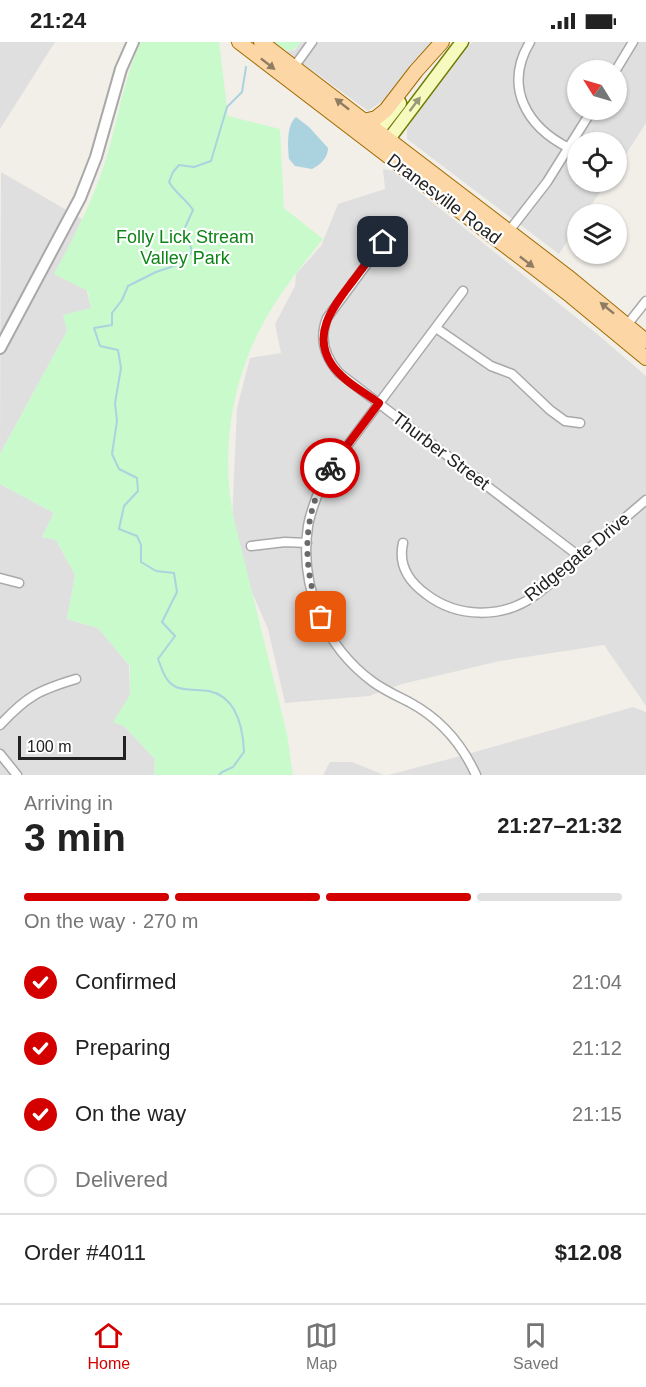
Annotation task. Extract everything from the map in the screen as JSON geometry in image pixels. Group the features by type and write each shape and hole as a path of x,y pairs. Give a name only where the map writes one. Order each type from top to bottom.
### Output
{"main road":[{"name":"Dranesville Road","path":"239,42 509,231 646,341"},
{"name":"Dranesville Road","path":"261,42 364,121 379,141 646,358"},
{"path":"379,141 444,42"},
{"path":"364,121 374,119 386,110 416,71 444,42"},
{"path":"379,141 462,42"}],"street":[{"path":"0,348 4,332 80,198 96,157 121,69 133,42"},
{"path":"294,67 312,42"},
{"path":"530,42 519,73 523,103 532,121 549,138 567,147"},
{"path":"622,60 633,42"},
{"path":"509,231 547,182 567,151"},
{"name":"Thurber Street","path":"383,242 331,310 323,333 326,351 332,366 580,557"},
{"path":"463,291 326,474 313,507 307,543 308,570 314,601 328,633 338,647 355,668 375,683 433,718 456,742 476,775"},
{"path":"627,325 646,301"},
{"path":"436,328 491,366 512,374 550,410 565,420 580,423"},
{"name":"Ridgegate Drive","path":"403,543 402,567 424,593 459,610 472,613 498,611 523,603 534,596 646,500"},
{"path":"251,546 285,542 307,543"},
{"path":"0,578 19,583"},
{"path":"0,725 14,709 35,693 76,679"},
{"path":"0,754 17,775"}],"shaded area":[{"path":"0,42 55,42 0,129"},
{"path":"301,42 434,42 384,100 368,111 286,51 295,50"},
{"path":"472,42 646,42 646,123 627,152 627,132 567,132 567,192 600,192 592,204 567,204 567,242 559,254 407,139 407,129"},
{"path":"383,169 393,171 646,376 646,706 604,645 500,661 402,684 369,696 285,703 268,629 231,544 237,408 250,358 281,353 275,324 295,286 296,274 321,246 338,204 385,189"},
{"path":"1,172 82,219 74,236 91,308 67,331 0,454"},
{"path":"0,484 54,513 42,537 56,540 75,575 67,619 98,628 129,665 130,695 125,727 155,759 154,775 0,775"},
{"path":"633,707 646,712 646,775 388,775 457,757"},
{"path":"330,762 352,762 384,775 323,775"}],"green space":[{"name":"Folly Lick Stream Valley Park","path":"141,42 219,42 228,116 280,129 284,208 323,239 282,293 257,336 238,385 229,437 229,489 233,515 287,734 293,775 154,775 155,759 125,727 113,722 130,695 130,666 98,628 67,619 75,575 56,540 42,537 54,513 0,484 0,454 67,331 63,315 91,308 88,291 54,274 97,184 108,152 126,82"},
{"path":"274,42 301,42 294,49 288,50"}],"water":[{"path":"296,117 309,127 328,148 323,161 312,169 295,166 289,159 289,131"}],"waterway":[{"path":"219,775 233,767 244,752 240,724 232,707 219,694 183,689 172,685 164,675 158,659 175,636 162,622 177,592 174,573 156,571 141,562 141,545 137,536 119,529 124,506 138,491 137,478 119,469 112,454 117,421 115,403 121,368 118,350 100,346 94,328 112,325 112,313 122,300 128,286 156,272 183,263 192,252 190,244 182,240 182,234 193,210 169,182 179,165 194,167 211,161 227,107 242,92 246,67"}],"way so far":[{"path":"321,617 310,586 308,524 317,495 330,468"}],"route":[{"path":"330,468 379,403 332,366 323,342 325,324 331,310 383,242"}]}
